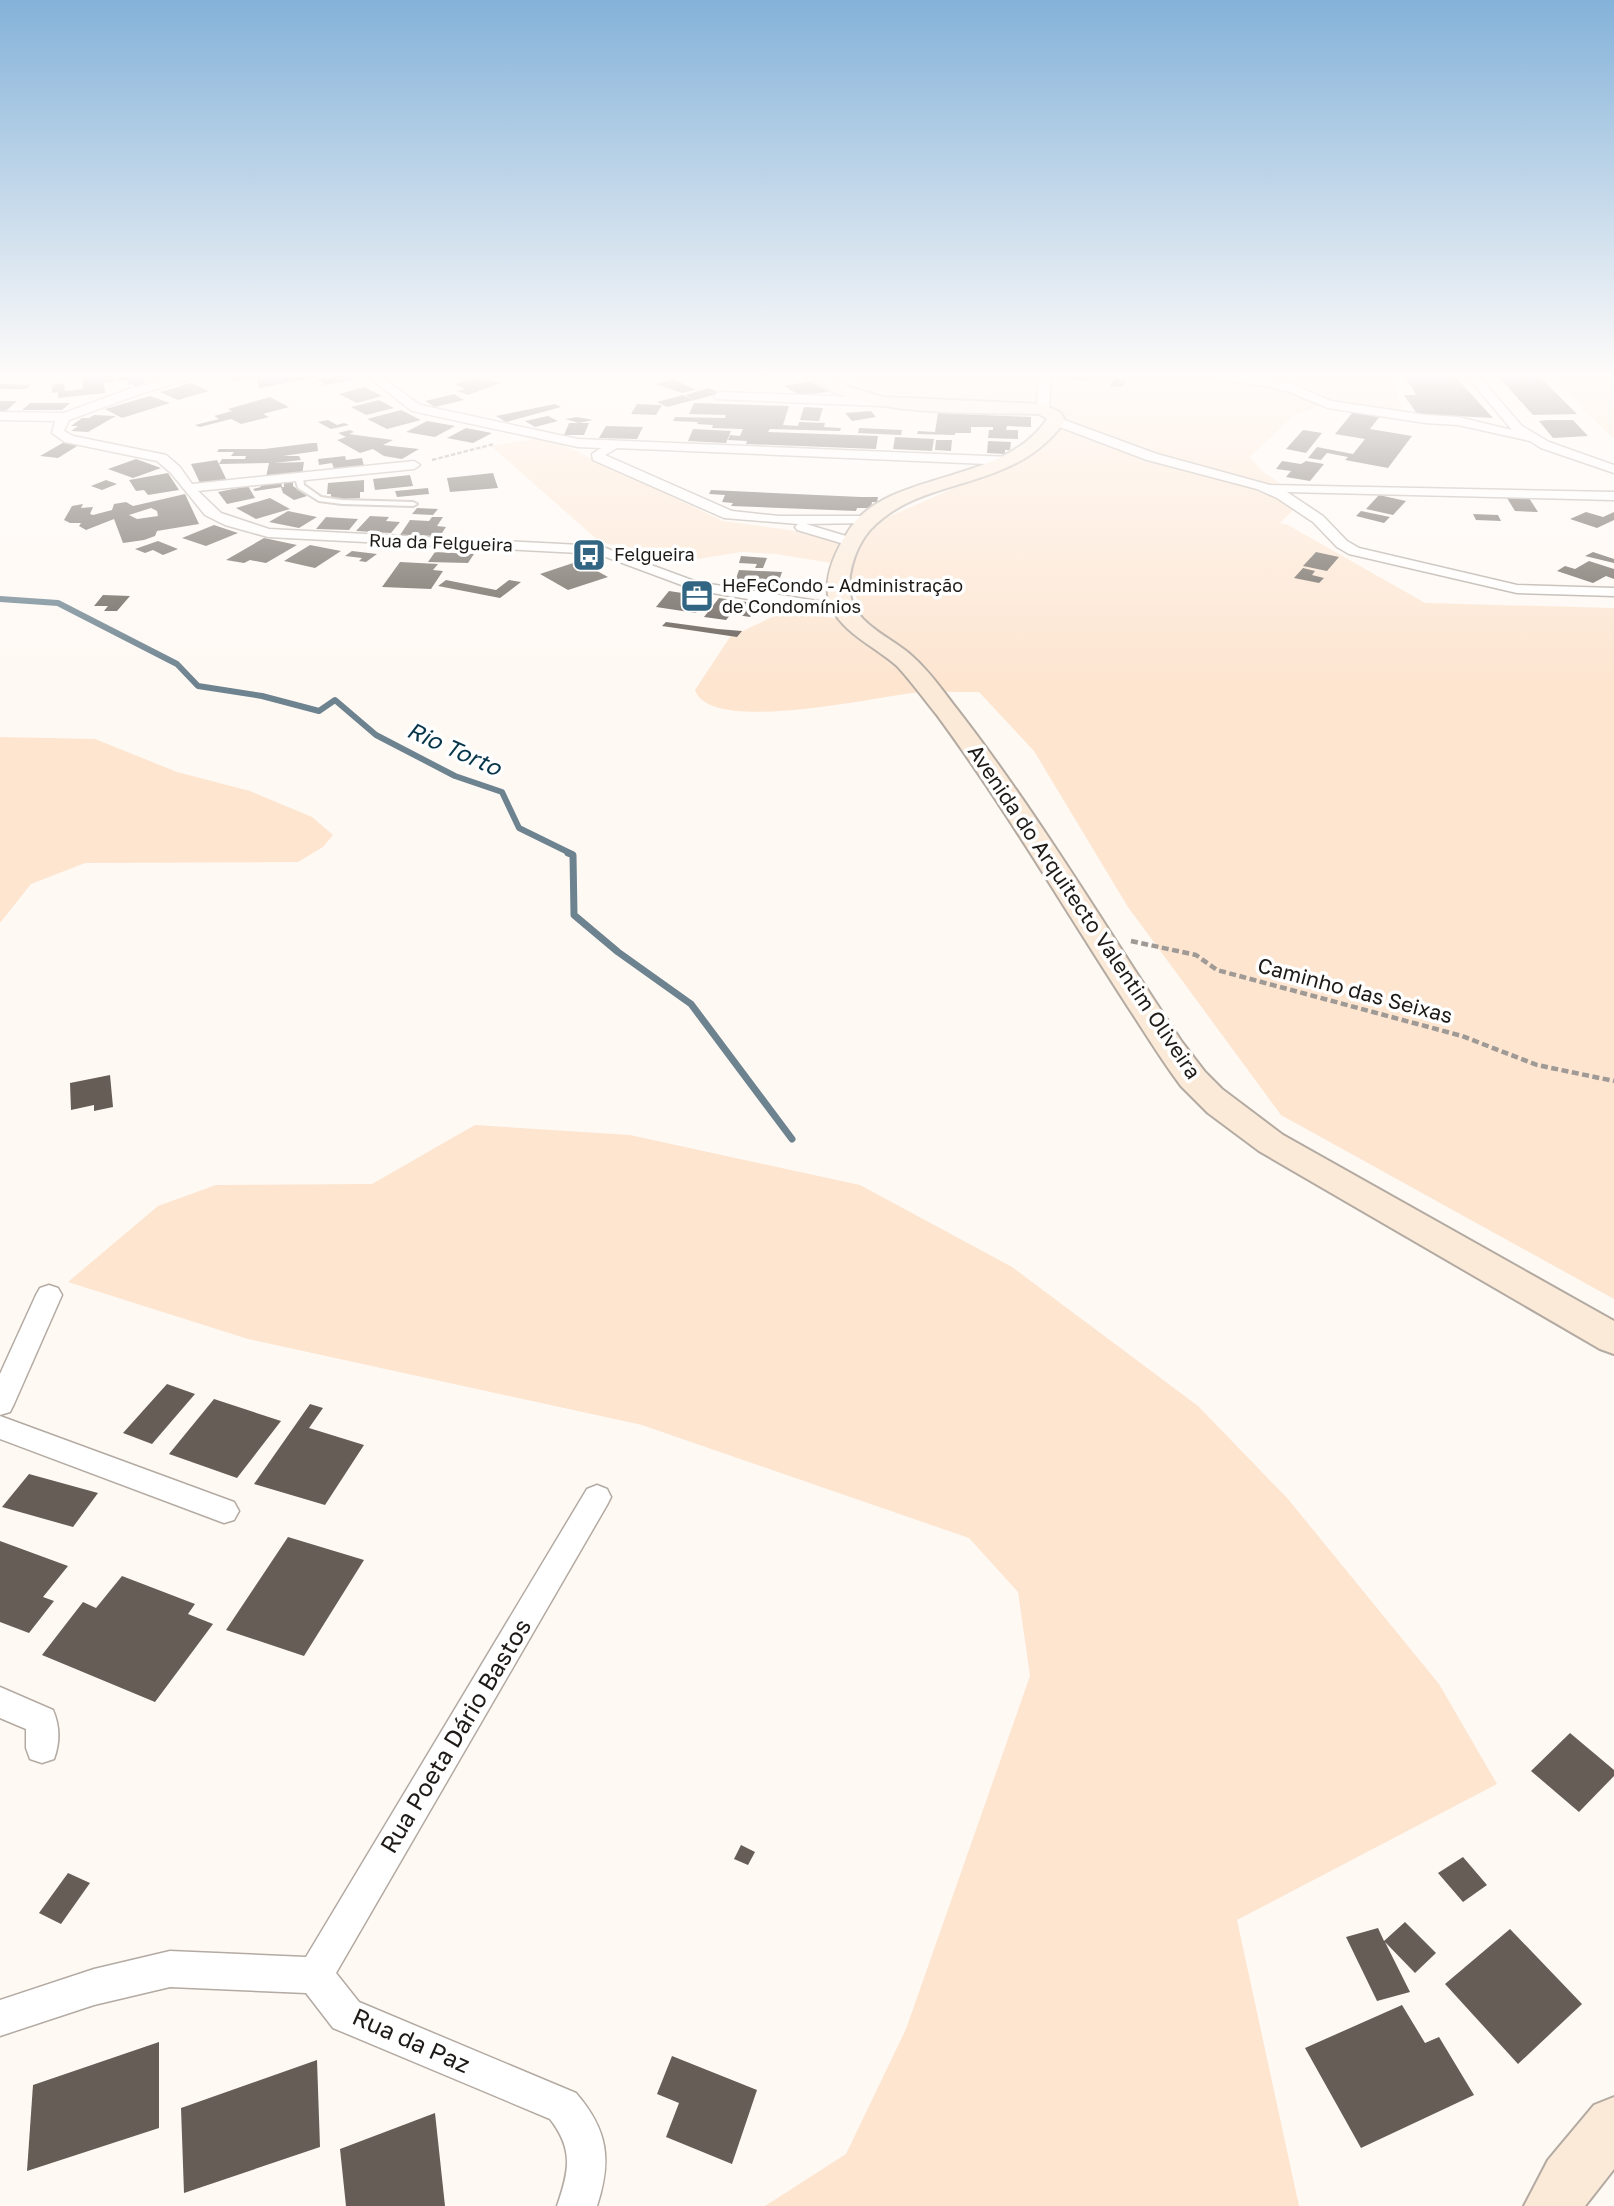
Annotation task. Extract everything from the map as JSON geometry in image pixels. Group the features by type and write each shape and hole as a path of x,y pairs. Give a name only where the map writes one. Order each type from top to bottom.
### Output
{"street":[{"name":"Rua da Felgueira","path":"180,476 208,511 222,519 268,533 600,550 626,557 695,586 843,610"},
{"path":"190,488 309,476"},
{"path":"641,476 729,515 779,520 866,519 912,496 968,476"},
{"path":"1224,476 1262,486 1282,495 1318,519 1342,544 1354,551 1517,589 1614,592"},
{"path":"1262,486 1614,496"},
{"path":"843,610 841,573 851,542 866,519"},
{"path":"779,520 851,542"},
{"name":"Avenida do Arquitecto Valentim Oliveira","path":"843,610 908,664 976,750 1090,929 1193,1079 1227,1110 1270,1143 1614,1339"},
{"path":"0,1404 49,1295"},
{"path":"0,1427 224,1511"},
{"name":"Rua Poeta Dário Bastos","path":"315,1975 597,1497"},
{"path":"0,1703 42,1721 42,1748"},
{"path":"0,2018 94,1987 170,1969 315,1975"},
{"name":"Rua da Paz","path":"315,1975 346,2015 563,2106 581,2125 587,2150 587,2179 577,2206"},
{"path":"1553,2206 1568,2180 1614,2125"}],"lane":[{"path":"299,477 301,486 319,499 413,504"}],"path":[{"name":"Caminho das Seixas","path":"1090,929 1196,955 1217,970 1462,1036 1537,1065 1614,1081"}],"shaded area":[{"path":"525,476 628,476 723,521 789,530 828,540 860,540 870,525 982,476 1269,476 1284,486 1299,504 1280,523 1288,525 1425,603 1614,608 1614,1299 1281,1115 1128,907 1034,751 979,692 913,693 831,706 760,712 730,710 707,703 695,690 730,637 787,610 839,619 859,605 844,565 776,554 742,552 672,563 599,541"},
{"path":"0,737 95,739 177,772 250,791 312,817 333,835 323,847 298,862 85,863 31,884 0,923"},
{"path":"475,1125 630,1135 860,1185 1012,1267 1198,1406 1288,1499 1439,1684 1497,1784 1237,1920 1299,2206 765,2206 846,2154 906,2029 1030,1676 1018,1592 969,1538 642,1425 248,1339 68,1282 158,1206 216,1185 372,1184"}],"building":[{"path":"170,476 179,490 148,495 144,490 136,491 129,480"},
{"path":"197,476 225,476 227,481 201,485"},
{"path":"410,476 413,486 375,490 373,479"},
{"path":"494,476 498,488 450,492 447,478"},
{"path":"1287,476 1314,476 1310,481"},
{"path":"106,480 117,484 102,490 91,486"},
{"path":"364,480 364,492 360,492 360,498 331,500 331,494 327,494 328,483"},
{"path":"281,482 282,487 255,491 253,489 261,487 259,484"},
{"path":"293,482 293,486 307,496 294,500 283,493 281,487 284,487 284,483"},
{"path":"248,486 255,498 227,504 218,492"},
{"path":"428,488 429,494 397,497 395,491"},
{"path":"711,490 878,497 877,502 872,502 871,508 857,508 856,511 731,506 733,503 722,502 725,495 709,494"},
{"path":"185,494 199,524 157,531 155,536 144,540 123,543 114,519 86,530 79,526 81,523 64,520 72,506 83,504 81,508 93,507 90,514 93,515 112,510 114,504 126,502 133,506","holes":["151,508 157,511 158,516 137,519 129,515"]},
{"path":"1379,495 1406,501 1393,515 1366,509"},
{"path":"270,498 290,509 256,519 236,508"},
{"path":"1507,498 1529,498 1538,512 1515,511"},
{"path":"417,508 438,509 433,515 412,514"},
{"path":"288,511 317,517 299,528 269,522"},
{"path":"1361,511 1390,517 1384,523 1356,516"},
{"path":"1586,512 1603,517 1614,512 1614,520 1597,528 1570,519"},
{"path":"1473,514 1498,515 1501,521 1476,520"},
{"path":"370,516 389,517 386,521 400,522 391,533 356,531"},
{"path":"326,517 358,519 349,530 316,529"},
{"path":"432,517 443,517 437,526 446,527 440,536 400,535 410,520 429,521"},
{"path":"214,525 238,533 206,546 182,538"},
{"path":"264,538 297,545 266,563 226,560"},
{"path":"158,541 178,549 163,555 153,550 145,553 135,549"},
{"path":"310,545 341,551 315,568 284,561"},
{"path":"352,551 377,554 366,562 359,561 362,558 345,556"},
{"path":"435,552 474,554 468,563 428,562"},
{"path":"1316,552 1339,557 1327,571 1303,566"},
{"path":"1593,552 1614,559 1614,563 1585,556"},
{"path":"741,556 767,558 763,568 755,568 757,564 739,563"},
{"path":"579,561 608,577 568,590 540,574"},
{"path":"1589,561 1614,569 1614,579 1606,576 1593,583 1557,571 1565,566 1575,569"},
{"path":"400,562 438,564 433,570 443,571 431,589 382,587"},
{"path":"1303,568 1315,571 1312,575 1324,578 1319,583 1294,578"},
{"path":"739,570 782,572 776,589 733,587"},
{"path":"446,580 496,590 509,580 521,582 500,598 438,586"},
{"path":"669,591 709,597 696,613 656,607"},
{"path":"103,595 130,596 117,611 104,611 108,606 94,606"},
{"path":"719,598 760,604 750,617 731,614 726,620 704,617"},
{"path":"666,622 742,631 737,637 662,626"},
{"path":"110,1075 113,1107 94,1111 94,1105 71,1110 70,1083"},
{"path":"167,1384 195,1394 152,1444 123,1433"},
{"path":"214,1399 281,1421 237,1478 169,1454"},
{"path":"310,1404 323,1408 309,1428 364,1445 325,1505 254,1484"},
{"path":"29,1474 98,1493 73,1527 2,1507"},
{"path":"288,1537 364,1560 304,1656 226,1630"},
{"path":"0,1541 68,1566 43,1597 54,1601 29,1633 0,1622"},
{"path":"122,1576 195,1604 188,1614 213,1624 155,1702 42,1655 83,1602 96,1608"},
{"path":"1570,1733 1614,1770 1614,1776 1579,1812 1531,1771"},
{"path":"741,1845 755,1852 748,1865 734,1859"},
{"path":"1463,1857 1487,1885 1463,1902 1438,1873"},
{"path":"68,1873 90,1883 61,1924 39,1913"},
{"path":"1405,1922 1436,1953 1415,1973 1385,1942 1410,1992 1377,2001 1346,1937 1378,1928 1384,1941"},
{"path":"1510,1929 1582,2004 1518,2064 1445,1984"},
{"path":"1402,2005 1425,2043 1439,2037 1474,2095 1361,2148 1305,2048"},
{"path":"159,2042 159,2128 27,2171 33,2085"},
{"path":"672,2056 757,2090 732,2164 666,2137 679,2103 657,2094"},
{"path":"317,2060 320,2147 184,2193 181,2108"},
{"path":"435,2113 445,2206 346,2206 340,2149"}],"waterway":[{"name":"Rio Torto","path":"0,599 58,603 177,664 198,686 262,696 319,711 335,700 376,735 455,776 502,792 519,828 572,854"},
{"name":"Rio Torto","path":"568,853 573,855 574,915 618,952 691,1004 792,1139"}],"place":[{"name":"Felgueira","path":"589,555"},
{"name":"HeFeCondo - Administração de Condomínios","path":"697,596"}]}
